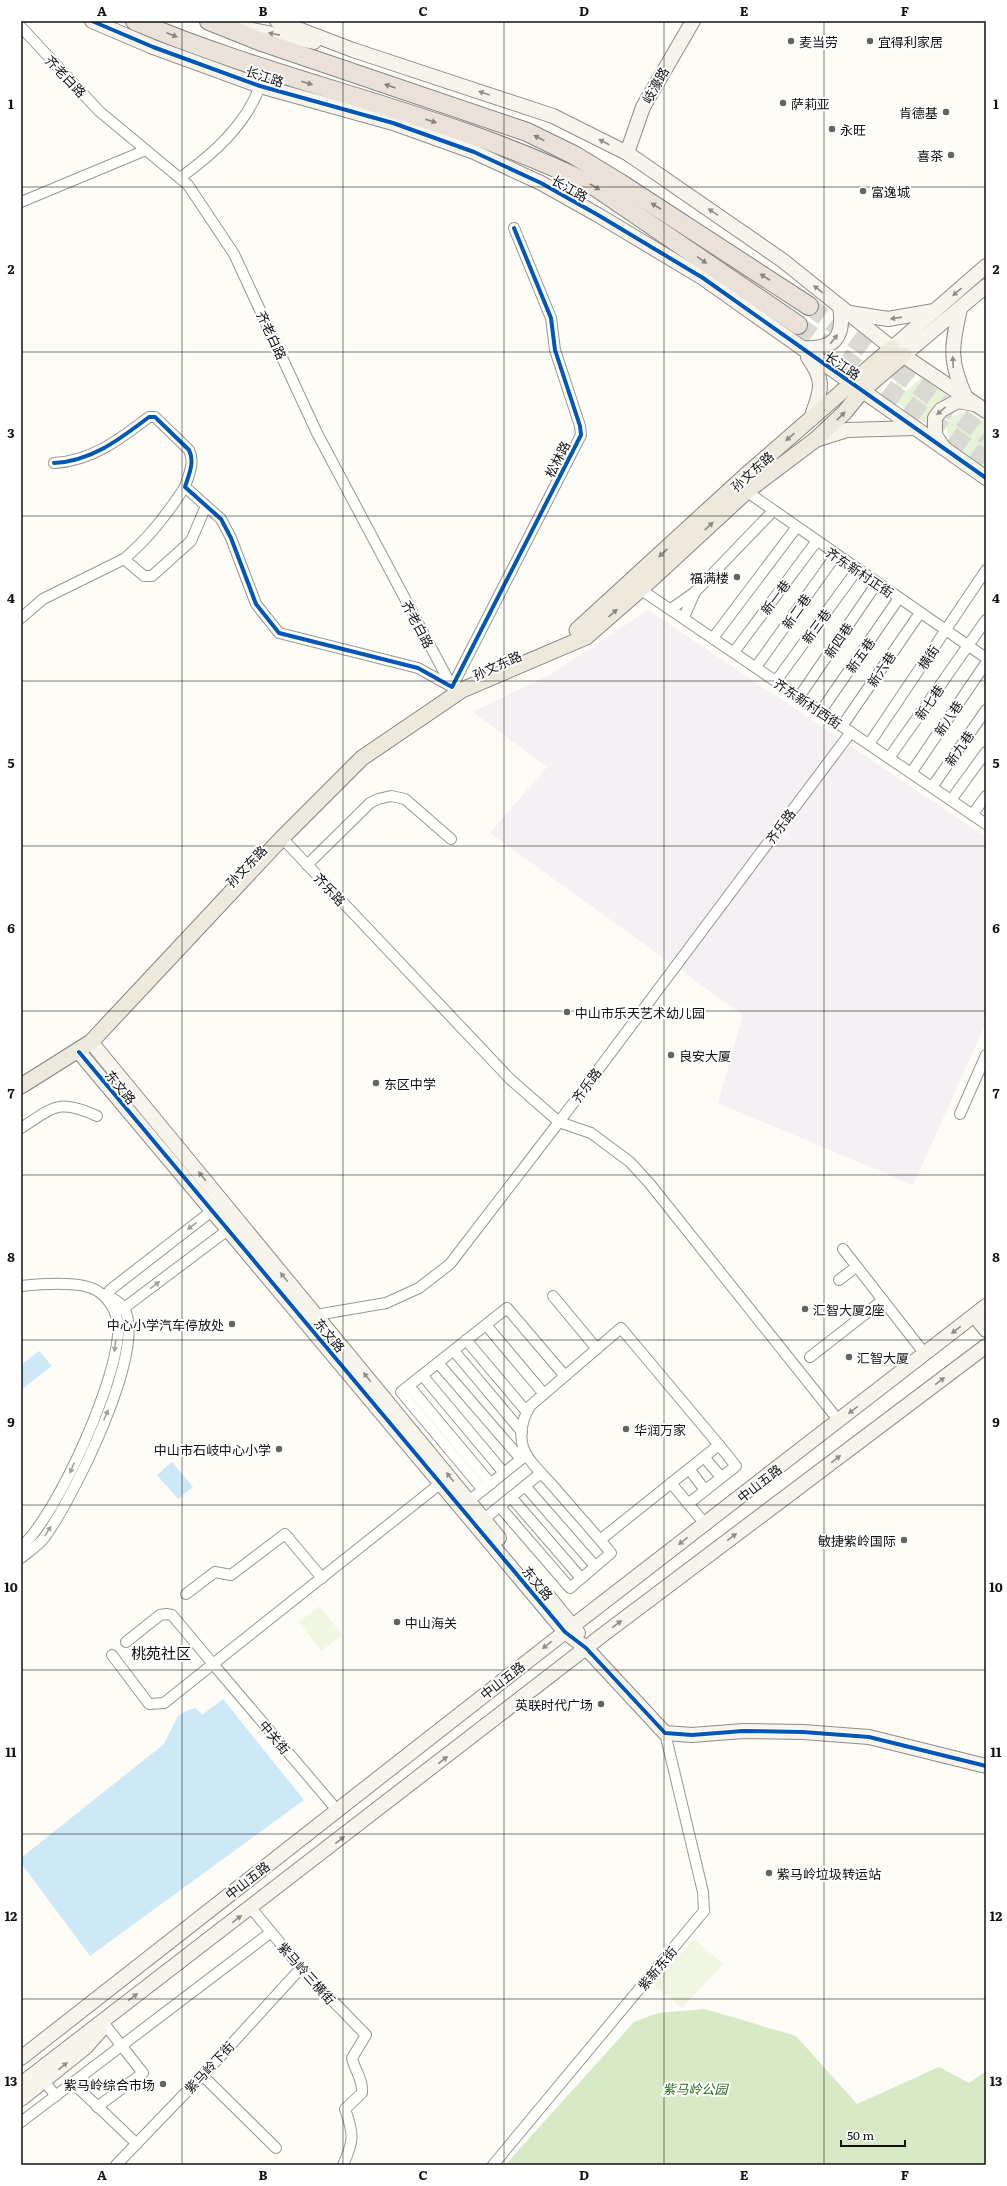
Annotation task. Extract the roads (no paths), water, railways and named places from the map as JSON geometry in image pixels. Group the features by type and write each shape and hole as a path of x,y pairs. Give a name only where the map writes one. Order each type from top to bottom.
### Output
{"highway":[{"name":"长江路","path":"135,21 287,77 452,128 560,169 594,186 798,325"},
{"path":"211,22 259,41 527,132 574,155 620,183 809,306"}],"main road":[{"name":"长江路","path":"92,21 153,47 260,86 392,123 474,152 541,183 598,215 703,278 986,478"},
{"path":"277,21 353,50 553,116 627,153 782,260 898,351 976,405"},
{"name":"岐濠路","path":"627,153 643,106 693,21"},
{"path":"211,22 353,50"},
{"path":"207,67 287,77"},
{"name":"孙文东路","path":"21,1078 86,1036 356,751 453,690 586,637 636,586 741,488 811,419 857,387 898,351 934,311 986,266"},
{"name":"孙文东路","path":"898,351 960,309 986,286"},
{"path":"960,309 952,361 957,378 976,405"},
{"path":"801,348 820,349 831,344 843,323 844,310"},
{"path":"844,310 888,319 934,311"},
{"path":"801,348 815,367 822,383 811,419"},
{"name":"孙文东路","path":"741,488 815,440 844,414 857,387"},
{"path":"944,449 936,435 935,418 941,410 958,401 976,405"},
{"path":"815,440 847,430 915,428"},
{"name":"孙文东路","path":"21,1086 79,1052 91,1042 282,838 362,758 453,690"},
{"name":"东文路","path":"91,1042 218,1206 441,1483 569,1629"},
{"name":"东文路","path":"79,1052 218,1206"},
{"name":"东文路","path":"234,1226 316,1315 484,1519 569,1629"},
{"name":"中山五路","path":"21,2058 336,1810 986,1306"},
{"path":"975,1316 986,1330"},
{"name":"中山五路","path":"21,2084 586,1648 986,1346"},
{"path":"569,1629 665,1733 692,1735 743,1731 802,1732 869,1737 986,1766"},
{"path":"21,2046 67,2011 90,2003"},
{"name":"中山五路","path":"21,2099 95,2038 102,2021"}],"street":[{"name":"齐老白路","path":"21,27 100,111 188,185 234,254 317,434 453,690"},
{"path":"180,178 205,160 226,138 253,105 260,86"},
{"path":"21,202 146,150"},
{"name":"松林路","path":"453,690 581,435 580,426 555,350 551,318 514,228"},
{"path":"21,618 44,599 124,558 161,522 184,487 192,469 192,456 189,450 156,417 152,416 115,443 93,454 69,462 54,463"},
{"path":"184,487 221,519 231,538 256,604 279,633 418,668 453,690"},
{"name":"齐东新村正街","path":"741,488 772,512 986,658"},
{"path":"124,558 144,576 152,576 191,541 206,506"},
{"path":"671,609 695,592 772,512"},
{"path":"713,638 796,528"},
{"name":"新一巷","path":"734,652 816,542"},
{"name":"新二巷","path":"756,667 836,555"},
{"name":"新三巷","path":"776,681 857,570"},
{"name":"横街","path":"869,744 986,570"},
{"name":"新四巷","path":"799,697 877,583"},
{"name":"齐东新村西街","path":"636,586 684,617 986,824"},
{"path":"684,617 695,592"},
{"name":"新五巷","path":"821,711 899,598"},
{"name":"新六巷","path":"847,729 920,612"},
{"name":"新七巷","path":"889,758 986,620"},
{"name":"新八巷","path":"911,773 986,663"},
{"name":"新九巷","path":"932,787 986,710"},
{"name":"齐乐路","path":"282,838 510,1079 559,1122 847,729"},
{"path":"951,800 986,752"},
{"path":"307,865 370,804 378,799 391,796 405,799 451,839"},
{"path":"972,815 986,796"},
{"path":"960,1114 986,1055"},
{"path":"21,1128 56,1106 80,1109 97,1116"},
{"path":"316,1315 386,1303 419,1288 450,1264 559,1122 591,1133 630,1162 650,1184 839,1421"},
{"path":"107,1295 110,1290 218,1206"},
{"path":"97,1290 112,1307 124,1308 234,1226"},
{"path":"843,1249 925,1354"},
{"path":"839,1280 856,1266"},
{"path":"21,1286 70,1284 97,1290 107,1295 124,1308 128,1326 124,1363 113,1399 77,1484 42,1540 21,1558"},
{"path":"21,1547 36,1532 65,1485 100,1405 114,1362 118,1326 107,1295"},
{"path":"553,1296 597,1349"},
{"path":"810,1357 883,1300"},
{"path":"487,1487 409,1386 507,1308 565,1376"},
{"path":"486,1325 544,1394"},
{"path":"524,1457 522,1432 526,1412 530,1406 621,1328 736,1466 688,1504"},
{"path":"466,1340 526,1412"},
{"path":"454,1351 522,1432"},
{"path":"438,1363 524,1457 541,1473 611,1553 570,1588 500,1506"},
{"path":"422,1376 504,1473"},
{"path":"600,1540 719,1445"},
{"path":"469,1501 524,1457"},
{"path":"704,1457 721,1477"},
{"path":"688,1469 705,1490"},
{"path":"484,1519 541,1473"},
{"path":"112,1655 149,1704 164,1703 441,1483"},
{"path":"671,1483 705,1524"},
{"path":"525,1486 595,1566"},
{"path":"511,1497 581,1578"},
{"path":"186,1594 215,1572 230,1574 285,1534 322,1578"},
{"name":"中关街","path":"126,1642 160,1615 172,1615 336,1810"},
{"name":"紫新东街","path":"492,2165 704,1911 703,1892 665,1733"},
{"name":"紫马岭三横街","path":"251,1908 270,1933 301,1968 366,2034 352,2058 362,2086 362,2093 344,2109 352,2136 351,2148 343,2165"},
{"path":"21,2122 270,1933"},
{"name":"紫马岭下街","path":"116,2165 301,1968"},
{"path":"97,2107 143,2073 102,2021"},
{"path":"202,2075 276,2148"},
{"path":"44,2081 56,2096"},
{"path":"73,2083 137,2144"}],"water":[{"path":"39,1351 52,1366 21,1390 21,1365"},
{"path":"172,1462 193,1487 178,1499 157,1475"},
{"path":"223,1699 304,1800 90,1956 21,1863 21,1858 164,1744 178,1716 186,1711 196,1708 202,1715"}],"tunnel":[{"path":"809,306 986,436"},
{"path":"798,325 986,460"}],"place":[{"name":"麦当劳","path":"791,41"},
{"name":"宜得利家居","path":"870,41"},
{"name":"萨莉亚","path":"783,103"},
{"name":"肯德基","path":"946,112"},
{"name":"永旺","path":"832,129"},
{"name":"喜茶","path":"951,155"},
{"name":"富逸城","path":"863,191"},
{"name":"福满楼","path":"737,577"},
{"name":"中山市乐天艺术幼儿园","path":"567,1012"},
{"name":"良安大厦","path":"671,1055"},
{"name":"东区中学","path":"376,1083"},
{"name":"汇智大厦2座","path":"805,1309"},
{"name":"中心小学汽车停放处","path":"232,1324"},
{"name":"汇智大厦","path":"849,1357"},
{"name":"华润万家","path":"626,1429"},
{"name":"中山市石岐中心小学","path":"279,1449"},
{"name":"敏捷紫岭国际","path":"904,1540"},
{"name":"中山海关","path":"397,1622"},
{"name":"英联时代广场","path":"601,1704"},
{"name":"紫马岭垃圾转运站","path":"769,1873"},
{"name":"紫马岭综合市场","path":"163,2084"}],"district":[{"name":"桃苑社区","path":"161,1652"}],"park label":[{"name":"紫马岭公园","path":"695,2088"}]}
